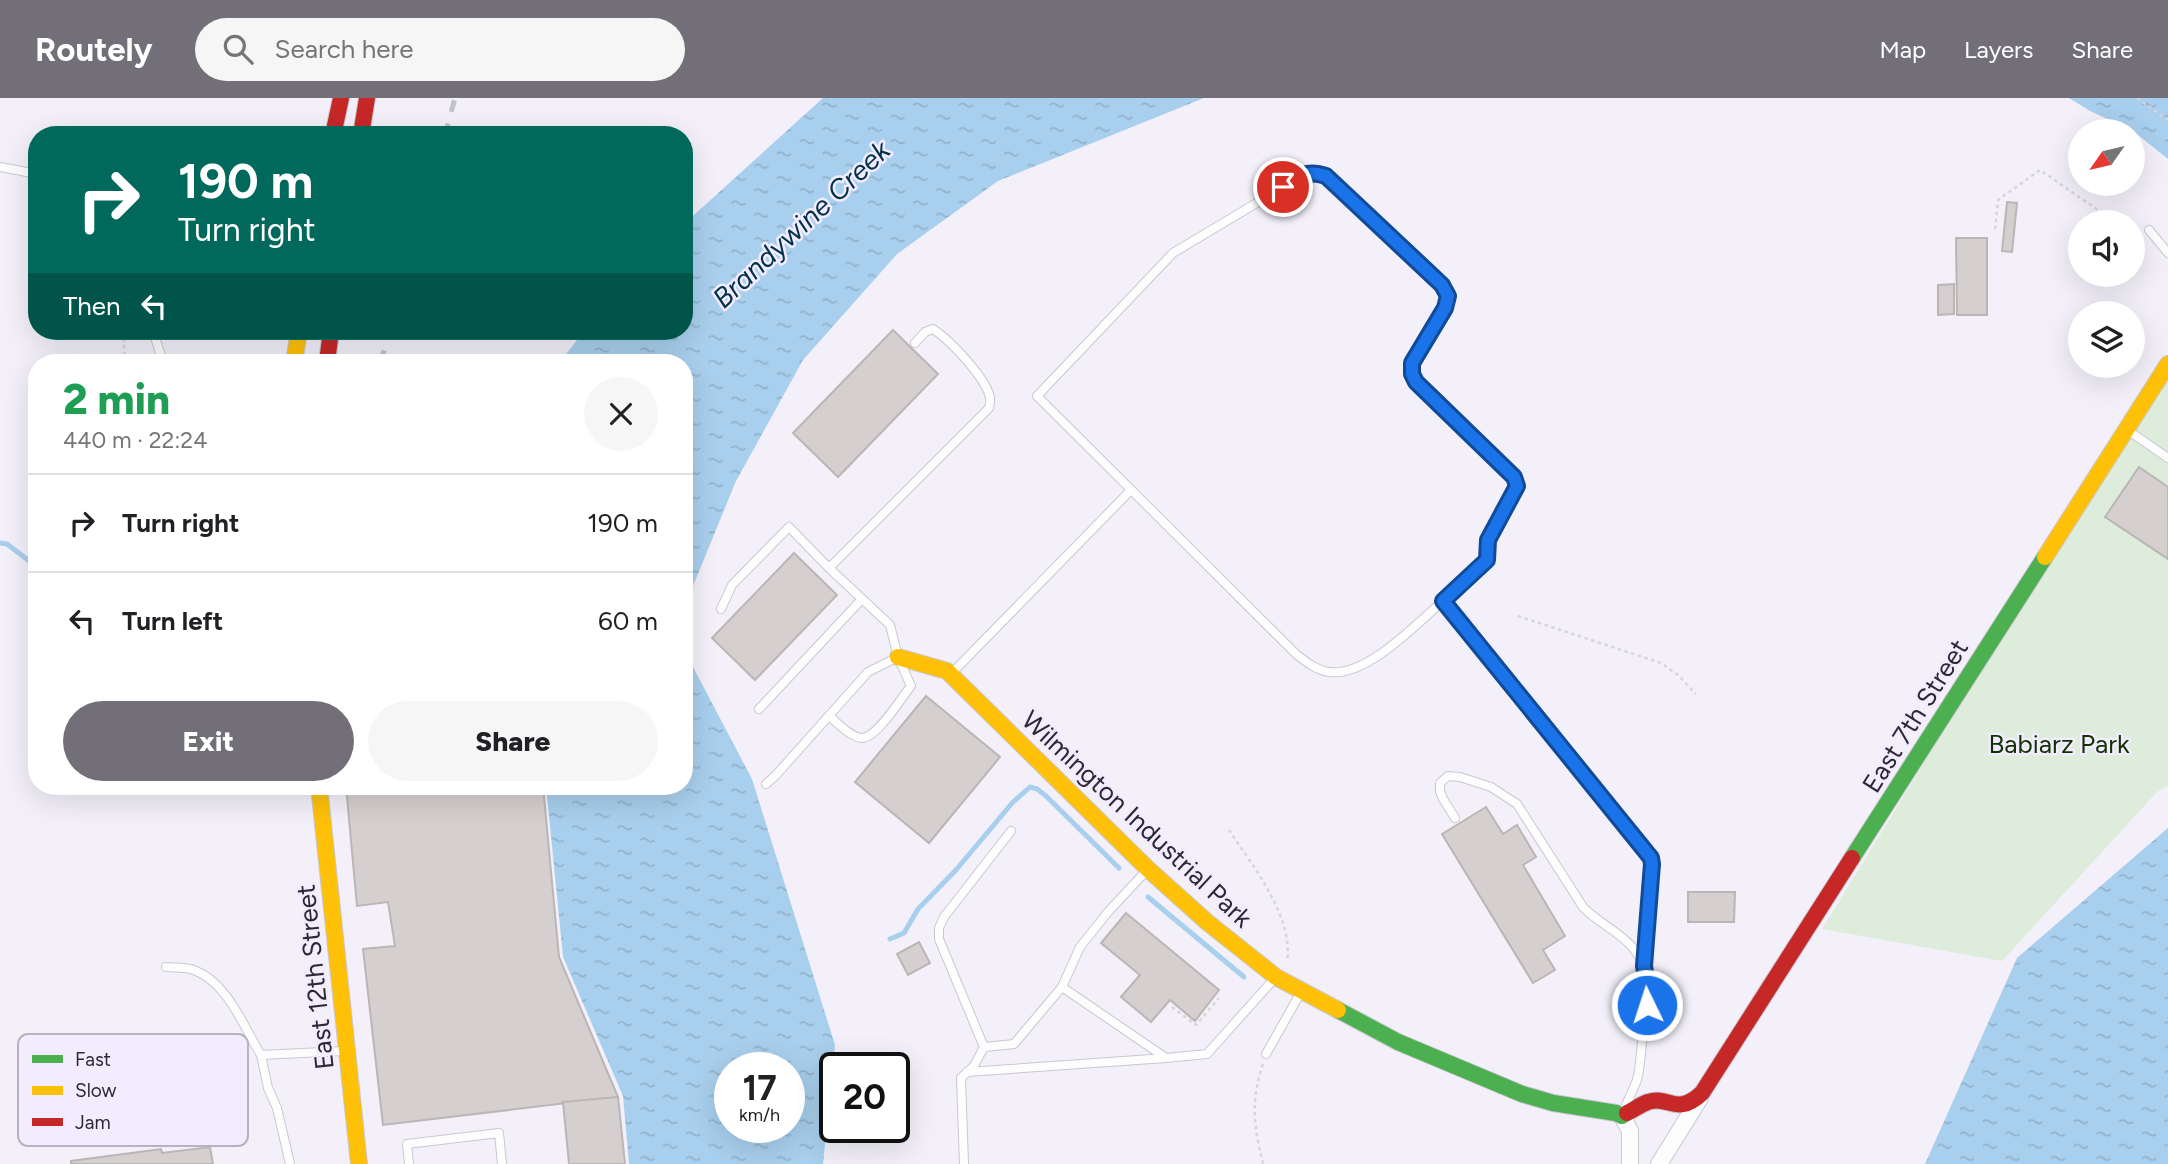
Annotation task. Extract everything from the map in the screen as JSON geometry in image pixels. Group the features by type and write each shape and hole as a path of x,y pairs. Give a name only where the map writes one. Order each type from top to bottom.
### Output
{"street":[{"path":"335,126 341,98"},
{"path":"362,126 367,98"},
{"name":"East 7th Street","path":"1659,1164 2168,364"},
{"name":"Wilmington Industrial Park","path":"898,657 947,671 1148,869 1237,948 1280,979 1398,1042 1522,1094 1553,1103 1622,1116"},
{"name":"East 12th Street","path":"320,795 359,1164"},
{"path":"1630,1164 1630,1131 1622,1116 1650,1101 1681,1105 1692,1102 1702,1093"}],"lane":[{"path":"0,167 28,172"},
{"path":"1315,172 1326,176 1442,285 1448,296 1445,308 1412,363 1412,374 1416,382 1514,477 1517,486 1488,540 1487,560 1443,601 1390,646 1359,667 1343,672 1314,667 1296,654 1037,396 1173,253 1305,174 1315,172"},
{"path":"2149,230 2168,253"},
{"path":"829,568 989,408 990,398 980,378 943,336 933,329 925,332 915,343"},
{"path":"2126,429 2168,458"},
{"path":"951,675 1130,490"},
{"path":"721,609 732,585 789,527 890,625 898,657 911,686 872,735 863,738 852,735 829,716"},
{"path":"758,709 862,599"},
{"path":"1443,601 1651,858 1644,966 1647,1005 1637,1079 1622,1116"},
{"path":"766,784 868,672 898,657"},
{"path":"1455,818 1440,791 1440,783 1448,776 1478,782 1505,794 1517,804 1530,822 1583,907 1593,918 1622,937 1634,949 1644,966"},
{"path":"984,1047 939,939 939,928 944,917 1011,831"},
{"path":"984,1047 1014,1044 1062,987 1080,947 1148,869"},
{"path":"166,967 191,969 211,978 226,996 261,1055 290,1164"},
{"path":"967,1072 1207,1054 1280,979"},
{"path":"1062,987 1166,1058"},
{"path":"1266,1054 1301,992"},
{"path":"964,1164 961,1078 974,1066 984,1047"},
{"path":"261,1055 347,1051"},
{"path":"410,1164 407,1144 499,1133 502,1164"}],"path":[{"path":"2137,98 2168,120"},
{"path":"1995,229 1998,200 2040,170 2098,210"},
{"path":"1518,616 1661,663 1678,675 1696,694"},
{"path":"1229,830 1268,892 1283,923 1289,950 1280,979"},
{"path":"1172,1007 1196,1025 1219,998"},
{"path":"1263,1164 1254,1127 1256,1084 1266,1054"}],"green space":[{"name":"Babiarz Park","path":"2168,366 2168,785 2157,792 2002,961 1822,929"}],"water":[{"name":"Brandywine Creek","path":"823,98 1204,98 998,181 897,254 803,360 736,481 693,586 693,354 566,354 577,340 693,340 693,216"},
{"path":"2069,98 2168,98 2168,159 2146,141 2146,119 2107,119"},
{"path":"693,667 752,779 835,1045 834,1052 819,1052 819,1143 825,1143 823,1164 629,1164 623,1096 563,957 547,795 693,795"},
{"path":"2168,828 2168,1164 1925,1164 2017,958"}],"building":[{"path":"2007,202 2017,203 2012,252 2002,251"},
{"path":"1956,238 1987,238 1987,315 1957,315"},
{"path":"1954,284 1954,314 1938,315 1938,285"},
{"path":"893,330 938,374 838,477 793,433"},
{"path":"2139,467 2168,487 2168,559 2105,517"},
{"path":"794,553 837,595 755,680 712,638"},
{"path":"926,696 1000,757 929,843 855,782"},
{"path":"347,795 544,795 559,957 618,1097 383,1125 363,949 395,946 388,902 357,906"},
{"path":"1486,807 1503,834 1517,825 1536,857 1523,865 1565,936 1543,950 1555,970 1533,983 1442,834"},
{"path":"1688,892 1735,892 1734,922 1688,922"},
{"path":"1126,913 1219,990 1195,1021 1170,1000 1151,1022 1121,997 1140,975 1101,943"},
{"path":"919,942 930,963 908,975 897,954"},
{"path":"618,1097 625,1164 569,1164 563,1102"},
{"path":"210,1147 213,1164 71,1164 71,1161 161,1149 162,1153"}],"waterway":[{"path":"0,543 7,544 28,560"},
{"path":"890,939 904,933 918,909 956,870 1013,802 1030,787 1046,796 1119,868"},
{"path":"1148,897 1244,977"}],"railway":[{"path":"447,126 455,98"},
{"path":"383,354 387,340"}],"traffic: fast":[{"path":"1852,858 2045,557"},
{"path":"1338,1010 1398,1042 1522,1094 1553,1103 1622,1116 1627,1113"}],"traffic: slow":[{"path":"295,354 298,340"},
{"path":"2045,557 2168,364"},
{"path":"898,657 947,671 1148,869 1207,922 1276,977 1338,1010"},
{"path":"320,795 359,1164"}],"traffic: jam":[{"path":"335,126 341,98"},
{"path":"362,126 367,98"},
{"path":"328,354 330,340"},
{"path":"1627,1113 1645,1103 1656,1101 1686,1104 1702,1093 1852,858"}],"route":[{"path":"1283,187 1305,174 1315,172 1326,176 1442,285 1448,296 1445,308 1412,363 1412,374 1416,382 1514,477 1517,486 1488,540 1487,560 1443,601 1651,858 1644,966 1647,1005"}]}
